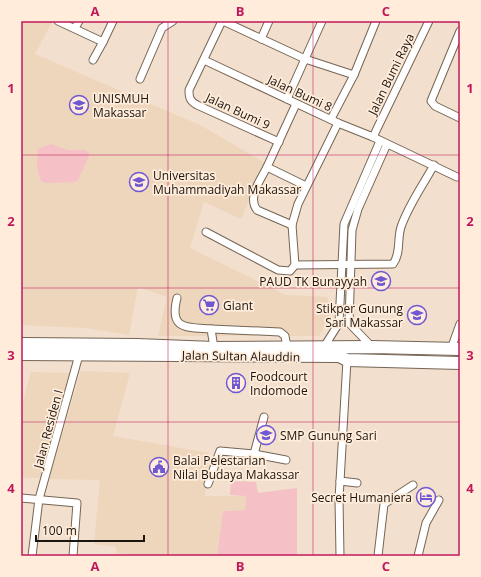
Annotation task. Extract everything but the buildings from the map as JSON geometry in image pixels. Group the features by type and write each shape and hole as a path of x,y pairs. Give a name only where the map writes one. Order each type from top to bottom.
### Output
{"highway":[{"name":"Jalan Sultan Alauddin","path":"21,344 137,350 339,356 347,360 460,363"},
{"name":"Jalan Sultan Alauddin","path":"21,354 78,360 137,350 287,347 457,347"}],"street":[{"path":"58,21 103,42"},
{"path":"75,28 79,21"},
{"path":"93,60 113,21"},
{"path":"140,79 162,28 173,21"},
{"path":"204,60 223,21 306,59 354,75"},
{"path":"261,39 268,21"},
{"path":"287,99 322,21"},
{"path":"206,232 278,270 290,271 295,265 292,225 298,204 376,21"},
{"name":"Jalan Bumi Raya","path":"339,323 344,224 376,139 429,21"},
{"path":"460,31 430,101 435,106 460,118"},
{"name":"Jalan Bumi 9","path":"204,60 189,90 189,97 191,101 279,142"},
{"name":"Jalan Bumi 8","path":"204,60 296,104 434,165 457,177"},
{"path":"292,225 257,210 255,207 254,197 296,104"},
{"path":"372,347 349,323 352,230 354,219 387,144"},
{"path":"295,265 390,265 395,261 403,221 434,165"},
{"path":"267,167 306,186"},
{"path":"177,298 174,311 179,323 184,326 211,329 280,332 285,336 287,347"},
{"path":"324,347 339,323 349,323"},
{"path":"457,347 460,324"},
{"path":"211,329 214,348"},
{"name":"Jalan Residen I","path":"32,556 39,499 78,360"},
{"path":"340,556 340,481 347,360"},
{"path":"254,454 264,417"},
{"path":"208,484 220,451 254,454 286,460"},
{"path":"340,481 357,483"},
{"path":"378,556 384,504 413,485"},
{"path":"21,498 77,503 72,556"},
{"path":"418,556 426,523 439,500"}],"shaded area":[{"name":"Universitas Muhammadiyah Makassar","path":"21,21 52,22 35,54 202,126 265,163 241,219 204,202 190,248 286,295 328,297 329,318 319,336 158,336 167,297 138,287 129,335 85,328 21,325"},
{"path":"51,144 68,150 85,150 89,153 78,180 75,182 46,183 41,181 37,167 38,149"},
{"path":"81,371 130,373 113,436 209,453 205,496 246,496 245,510 223,511 217,556 139,556 117,553 116,547 94,544 100,480 49,479"},
{"path":"31,372 70,373 41,478 21,478 21,408"},
{"path":"231,481 256,482 258,493 297,488 297,556 217,556 223,511 245,510 246,496 230,495"}],"place":[{"name":"UNISMUH Makassar","path":"79,105"},
{"name":"Universitas Muhammadiyah Makassar","path":"139,182"},
{"name":"PAUD TK Bunayyah","path":"381,281"},
{"name":"Giant","path":"209,305"},
{"name":"Stikper Gunung Sari Makassar","path":"417,315"},
{"name":"Foodcourt Indomode","path":"236,383"},
{"name":"SMP Gunung Sari","path":"266,435"},
{"name":"Balai Pelestarian Nilai Budaya Makassar","path":"159,467"},
{"name":"Secret Humaniera","path":"426,497"}]}
